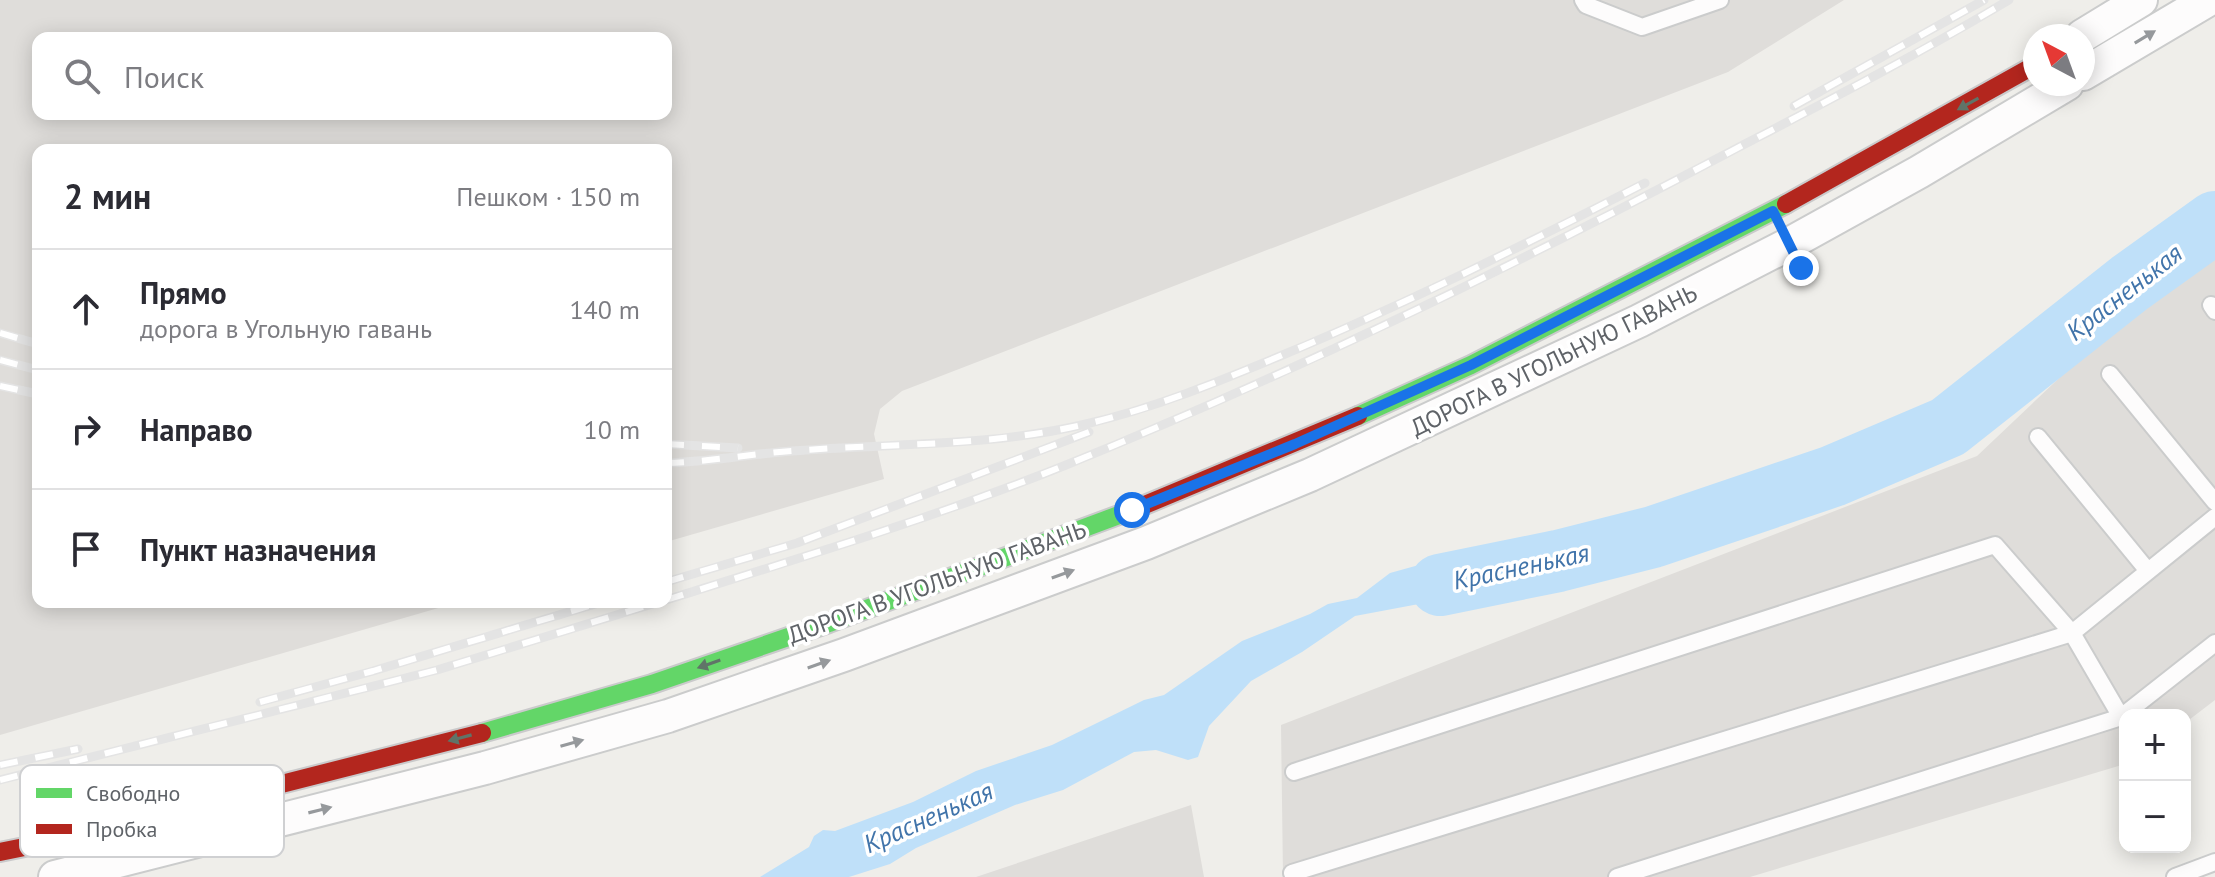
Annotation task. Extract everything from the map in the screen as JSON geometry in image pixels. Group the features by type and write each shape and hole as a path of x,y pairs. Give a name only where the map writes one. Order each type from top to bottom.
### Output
{"street":[{"path":"2095,28 2141,0"},
{"path":"2095,67 2208,0"},
{"name":"ДОРОГА В УГОЛЬНУЮ ГАВАНЬ","path":"284,784 472,736 652,684 829,623 1132,510 1295,444 1471,365 1773,211 2023,72"},
{"name":"ДОРОГА В УГОЛЬНУЮ ГАВАНЬ","path":"284,819 500,764 668,716 844,655 1136,547 1310,475 1625,328 1789,244 2047,96"},
{"name":"ДОРОГА В УГОЛЬНУЮ ГАВАНЬ","path":"0,852 20,848"},
{"name":"ДОРОГА В УГОЛЬНУЮ ГАВАНЬ","path":"55,877 134,857"}],"lane":[{"path":"1583,0 1586,5 1642,27 1720,0"},
{"path":"1773,211 1805,275"},
{"path":"2110,374 2215,502"},
{"path":"2038,437 2148,571"},
{"path":"1292,873 2072,633 2215,517"},
{"path":"1294,772 1995,545 2072,633 2119,714"},
{"path":"2131,709 2215,643"},
{"path":"1617,877 2119,718"},
{"path":"2175,877 2215,862"}],"shaded area":[{"path":"0,0 1844,0 1728,72 902,391 880,409 874,434 884,479 672,540 672,144 32,144 32,608 438,608 0,735"},
{"path":"2215,247 2215,700 2191,718 2191,709 2119,709 2119,766 1750,877 1283,877 1281,725 1977,456 2170,273"},
{"path":"1191,805 1204,877 976,877"}],"water":[{"path":"1473,550 1519,555 1528,576 1504,588 1355,616 1302,652 1251,681 1209,726 1198,757 1188,760 1156,750 1134,752 1063,790 1015,805 916,848 890,864 849,877 760,877 809,847 814,836 823,830 835,831 913,802 976,771 1052,745 1144,700 1164,695 1242,641 1328,604 1357,598 1390,573"}],"waterway":[{"name":"Красненькая","path":"1440,585 1558,561 1653,537 1833,476 1948,427 2130,283 2215,222"}],"railway":[{"path":"1794,106 1984,0"},
{"path":"672,598 968,502 1066,465 1228,396 1468,285 1625,207 1857,85 2009,0"},
{"path":"672,463 792,451 1013,437 1112,418 1212,384 1331,335 1645,183"},
{"path":"0,333 32,342"},
{"path":"0,360 32,368"},
{"path":"0,386 32,393"},
{"path":"672,580 797,543 1089,432"},
{"path":"672,444 738,448"},
{"path":"260,702 582,608"},
{"path":"60,765 437,670 639,608"},
{"path":"0,765 78,749"},
{"path":"0,780 20,775"}],"traffic: fast":[{"path":"1358,416 1471,365 1786,204"},
{"path":"482,733 652,684 829,623 1135,509"}],"traffic: jam":[{"path":"1786,204 2023,72"},
{"path":"1135,509 1358,416"},
{"path":"284,783 482,733"},
{"path":"0,852 20,848"}],"route":[{"path":"1132,510 1295,444 1471,365 1773,211 1801,268"}]}
